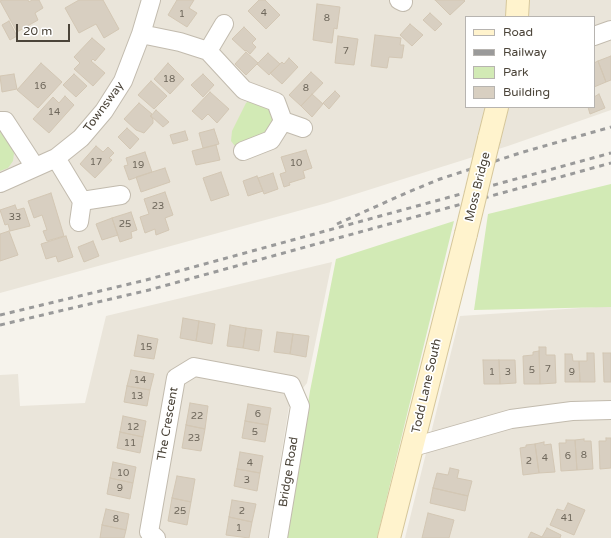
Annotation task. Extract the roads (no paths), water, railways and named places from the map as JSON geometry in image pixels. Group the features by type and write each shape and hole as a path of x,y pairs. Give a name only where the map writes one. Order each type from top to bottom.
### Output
{"street":[{"name":"Townsway","path":"0,183 56,158 82,138 104,111 123,82 141,34 151,0"},
{"path":"517,16 518,0"},
{"path":"208,50 224,24"},
{"path":"595,36 611,30"},
{"path":"141,34 180,42 208,50 244,90 276,102 283,121"},
{"name":"Moss Bridge","path":"466,234 497,108"},
{"path":"0,121 5,121 35,167"},
{"path":"283,121 303,128"},
{"path":"243,151 271,140 283,121"},
{"path":"56,158 82,201 79,222"},
{"path":"82,201 121,195"},
{"name":"Todd Lane South","path":"389,538 413,447 445,311 466,234"},
{"name":"The Crescent","path":"156,538 149,532 176,378 194,367 291,385 300,406"},
{"name":"Bridge Road","path":"278,538 300,406"},
{"path":"413,447 511,420 572,411 611,410"}],"railway":[{"path":"337,224 440,179 520,153 611,127"},
{"path":"0,315 146,280 611,153"},
{"path":"0,325 149,290 611,163"}]}
